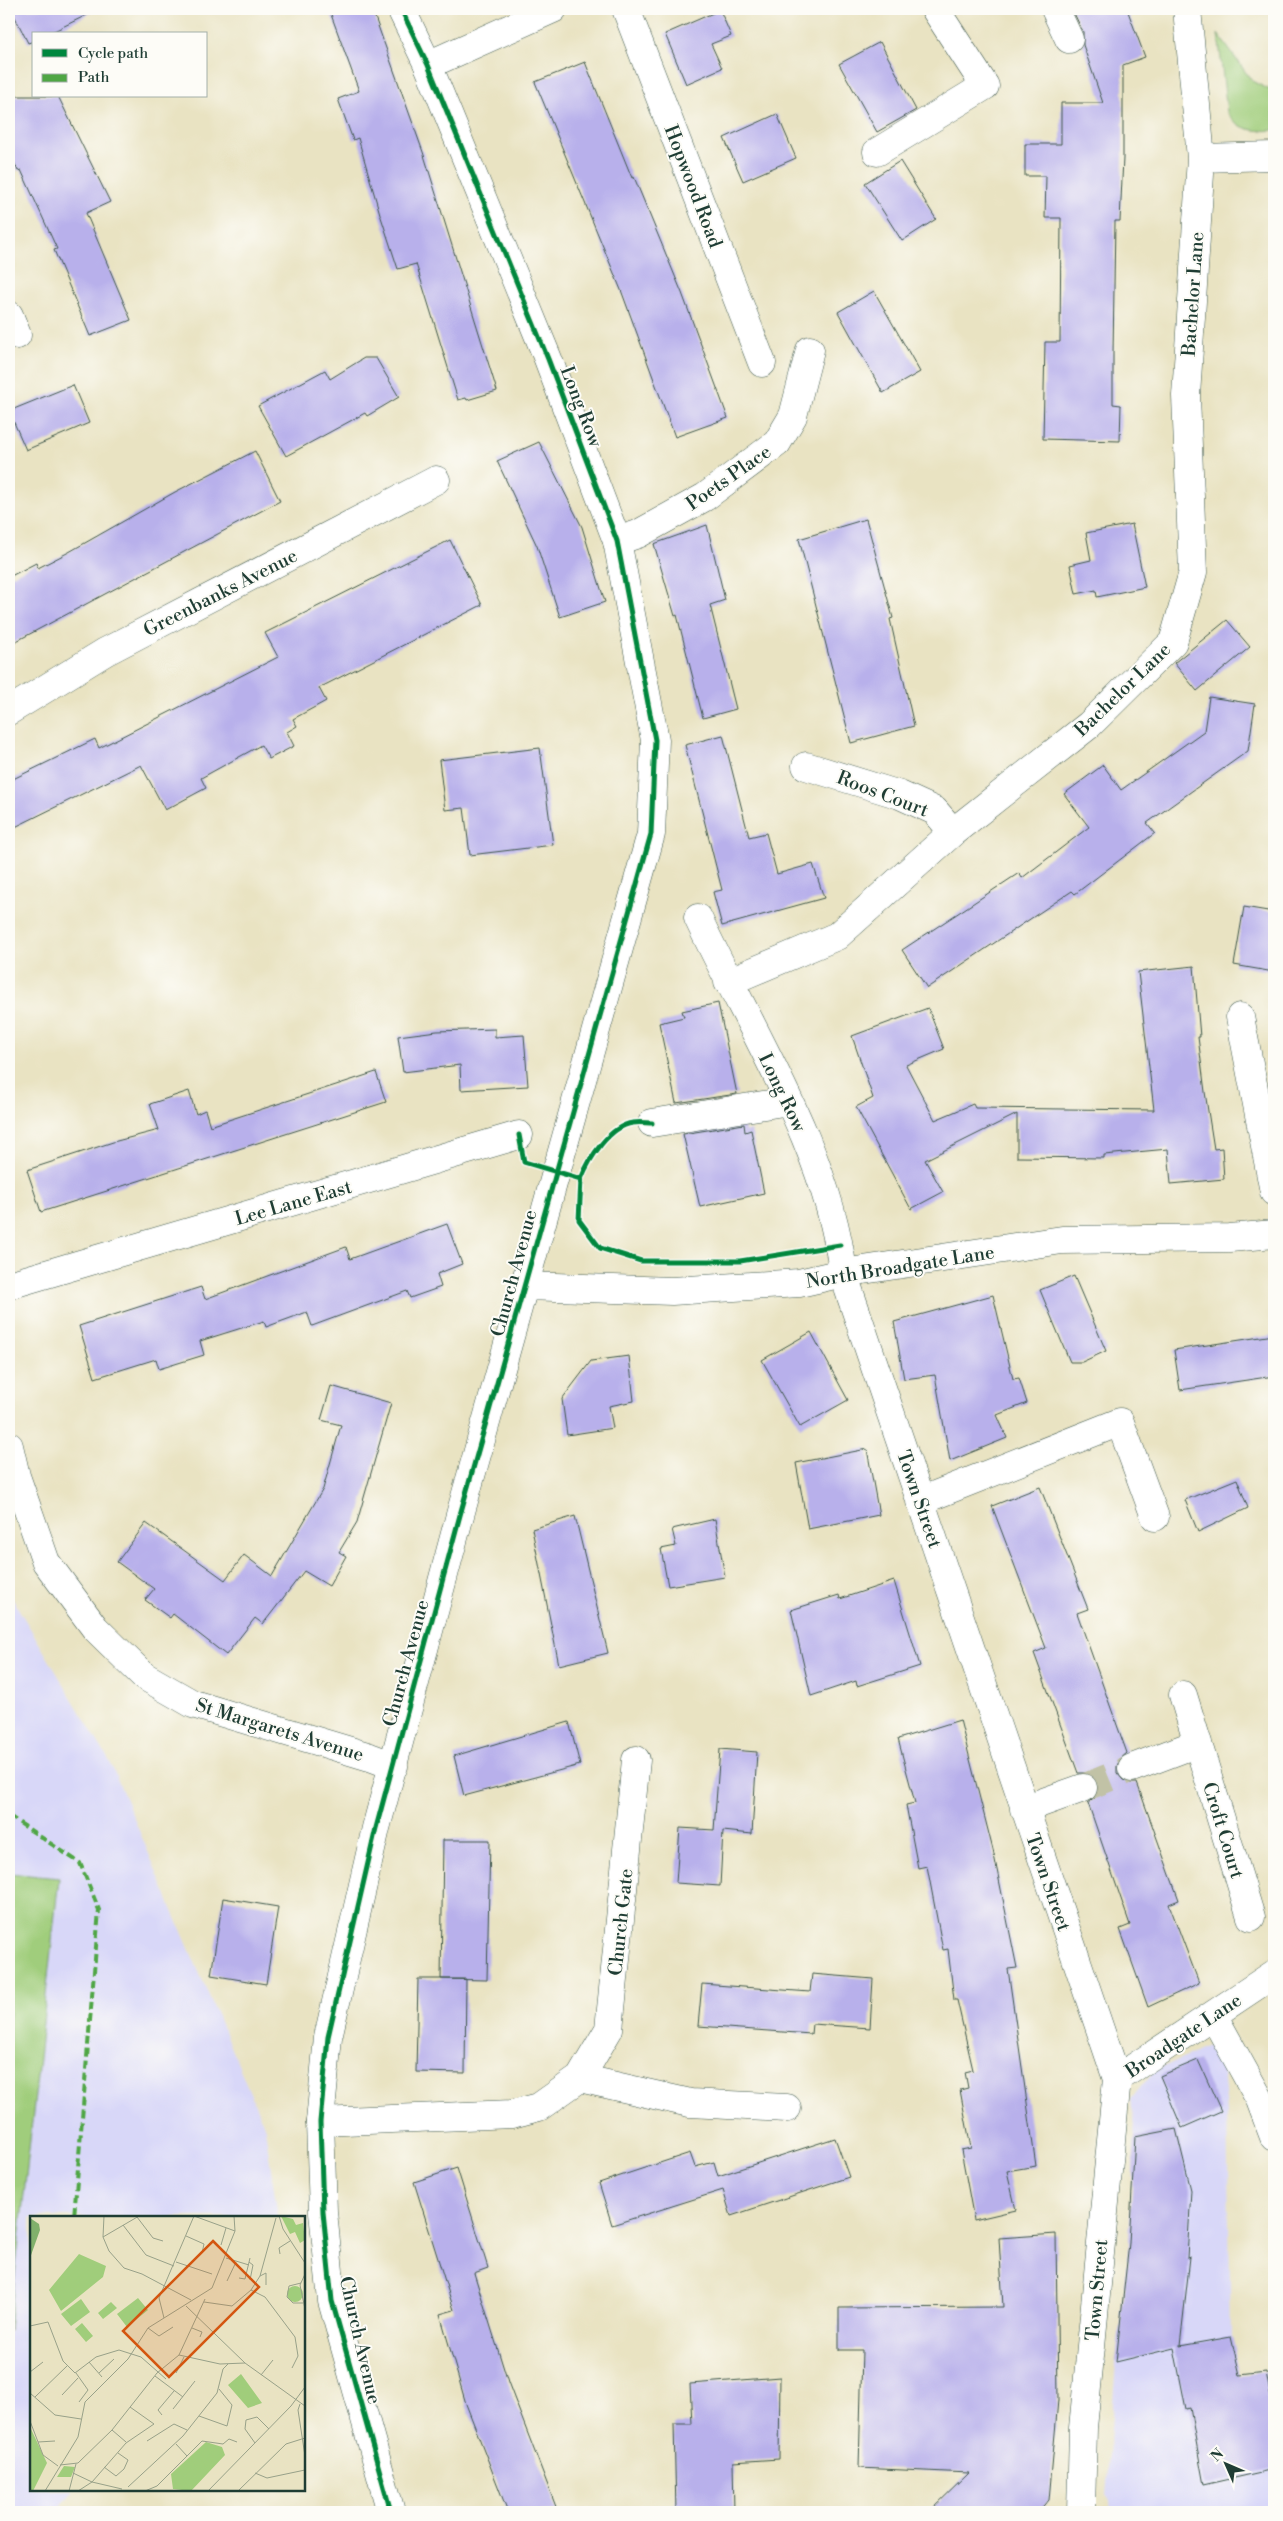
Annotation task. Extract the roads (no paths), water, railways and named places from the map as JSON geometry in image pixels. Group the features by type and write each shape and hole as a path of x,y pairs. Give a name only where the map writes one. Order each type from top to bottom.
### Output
{"street":[{"name":"Long Row","path":"401,9 428,65 548,359 617,541 655,740 651,834"},
{"path":"428,65 553,9"},
{"name":"Hopwood Road","path":"626,9 762,363"},
{"path":"877,152 985,86 936,9"},
{"path":"1055,9 1069,39"},
{"name":"Bachelor Lane","path":"728,982 837,936 953,832 1089,725 1172,642 1193,572 1186,396 1201,158 1187,9"},
{"path":"1201,158 1274,156"},
{"name":"Poets Place","path":"617,541 638,534 705,497 777,443 793,416 810,350"},
{"name":"Greenbanks Avenue","path":"9,711 105,652 436,480"},
{"name":"Roos Court","path":"806,766 900,795 935,811 953,832"},
{"name":"Church Avenue","path":"391,2512 332,2301 323,2212 320,2122 328,2037 376,1828 460,1515 526,1286 651,834"},
{"name":"Long Row","path":"698,918 728,982 789,1101 824,1184 840,1245 843,1273"},
{"path":"1240,1017 1274,1192"},
{"path":"652,1123 789,1101"},
{"name":"Lee Lane East","path":"9,1285 519,1135"},
{"name":"North Broadgate Lane","path":"526,1286 672,1291 799,1283 843,1273 1062,1240 1230,1238 1274,1234"},
{"name":"Town Street","path":"843,1273 1116,2079 1083,2428 1081,2512"},
{"path":"920,1501 1120,1422 1155,1518"},
{"name":"St Margarets Avenue","path":"9,1446 16,1476 46,1562 95,1628 144,1676 193,1704 370,1757 394,1766"},
{"name":"Croft Court","path":"1183,1695 1251,1917"},
{"path":"1132,1768 1198,1743"},
{"name":"Church Gate","path":"320,2122 512,2114 539,2107 580,2078 609,2029 636,1760"},
{"path":"1024,1809 1083,1788"},
{"name":"Broadgate Lane","path":"1116,2079 1274,1974"},
{"path":"1213,2015 1260,2100 1274,2137"},
{"path":"580,2078 690,2103 787,2108"}],"tunnel":[{"path":"1083,1788 1132,1768"}]}
